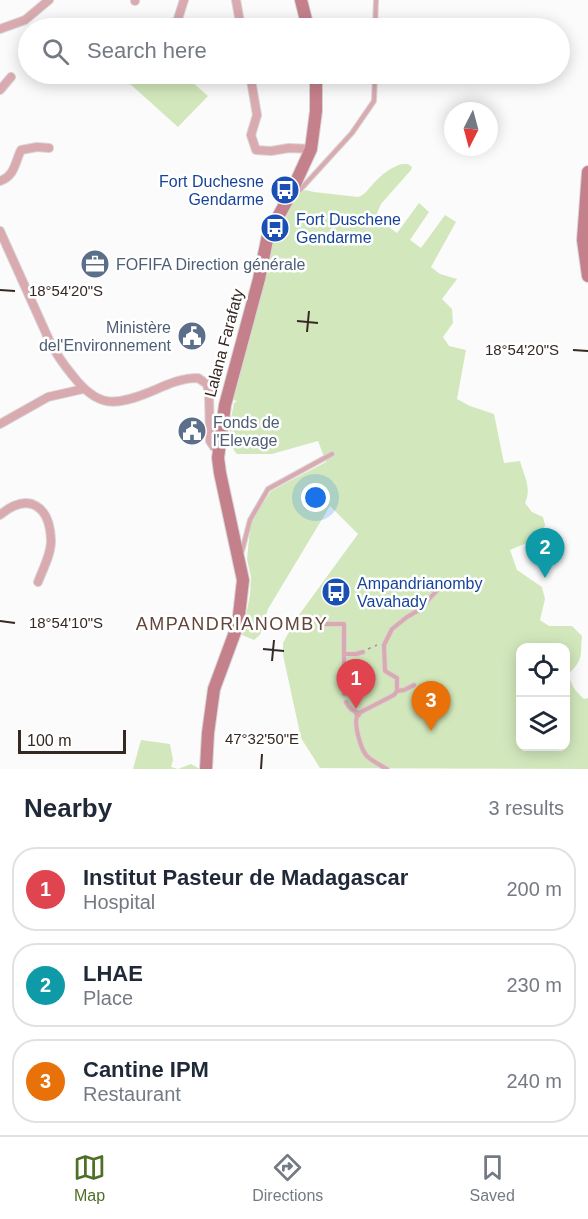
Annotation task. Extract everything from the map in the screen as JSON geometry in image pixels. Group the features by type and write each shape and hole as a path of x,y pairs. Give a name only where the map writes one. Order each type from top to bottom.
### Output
{"main road":[{"path":"301,0 306,18"},
{"name":"Lalana Farafaty","path":"206,769 214,689 238,624 243,580 218,458 225,405 268,235 311,149 316,111 316,84"},
{"path":"588,172 583,240 588,276"}],"street":[{"path":"27,18 49,0"},
{"path":"179,18 184,0"},
{"path":"236,0 239,18"},
{"path":"0,29 18,23"},
{"path":"0,90 11,77"},
{"path":"252,84 257,115 251,135 256,150 311,149"},
{"path":"0,181 6,179 13,171 21,150 49,148"},
{"path":"0,231 56,354 83,388 97,399 121,401 132,399 175,381 198,378 207,384 209,394 210,441 214,447 219,447"},
{"path":"0,424 48,397 83,388"},
{"path":"0,515 21,502 34,505 44,511 51,541 38,582"}],"lane":[{"path":"375,18 376,0"},
{"path":"290,195 300,190 352,133 374,101 375,84"},
{"path":"239,560 250,520 268,489 332,454"},
{"path":"397,691 397,678 385,671 384,645 392,629 419,610 442,585"},
{"path":"323,624 344,624 347,687 344,694"},
{"path":"344,654 363,652"},
{"path":"387,769 365,754 355,719 357,714 394,695 397,691 414,685"},
{"path":"346,702 348,707 357,714"}],"path":[{"path":"363,652 374,646 384,645"}],"green space":[{"path":"130,84 194,84 208,96 178,127"},
{"path":"402,164 412,167 381,204 377,213 390,220 393,224 390,228 397,233 419,203 429,212 410,240 421,248 445,215 456,222 431,267 440,274 457,279 442,299 452,309 453,323 443,337 449,346 466,350 457,399 494,414 504,463 520,461 528,487 525,503 532,512 543,517 545,525 541,537 510,550 517,570 542,587 545,599 540,620 549,626 572,626 582,636 579,660 570,672 570,643 516,643 516,751 570,751 570,681 584,699 588,698 588,769 320,768 301,738 283,655 283,643 296,619 358,534 330,506 268,609 260,635 254,640 242,635 250,595 251,577 247,559 252,520 271,491 326,462 318,441 272,454 237,454 231,443 230,423 234,403 237,401 228,398 267,248 291,200 299,192 306,190 358,197 390,169"},
{"path":"141,740 170,744 173,760 171,767 178,769 133,769"},
{"path":"191,764 200,769 178,769"}],"place":[{"name":"Fort Duchesne Gendarme","path":"285,190"},
{"name":"Fort Duschene Gendarme","path":"275,228"},
{"name":"FOFIFA Direction générale","path":"95,264"},
{"name":"Ministère del'Environnement","path":"192,336"},
{"name":"Fonds de l'Elevage","path":"192,431"},
{"name":"LHAE","path":"545,578"},
{"name":"Ampandrianomby Vavahady","path":"336,592"},
{"name":"Institut Pasteur de Madagascar","path":"356,709"},
{"name":"Cantine IPM","path":"431,731"}],"district":[{"name":"AMPANDRIANOMBY","path":"232,624"}]}
